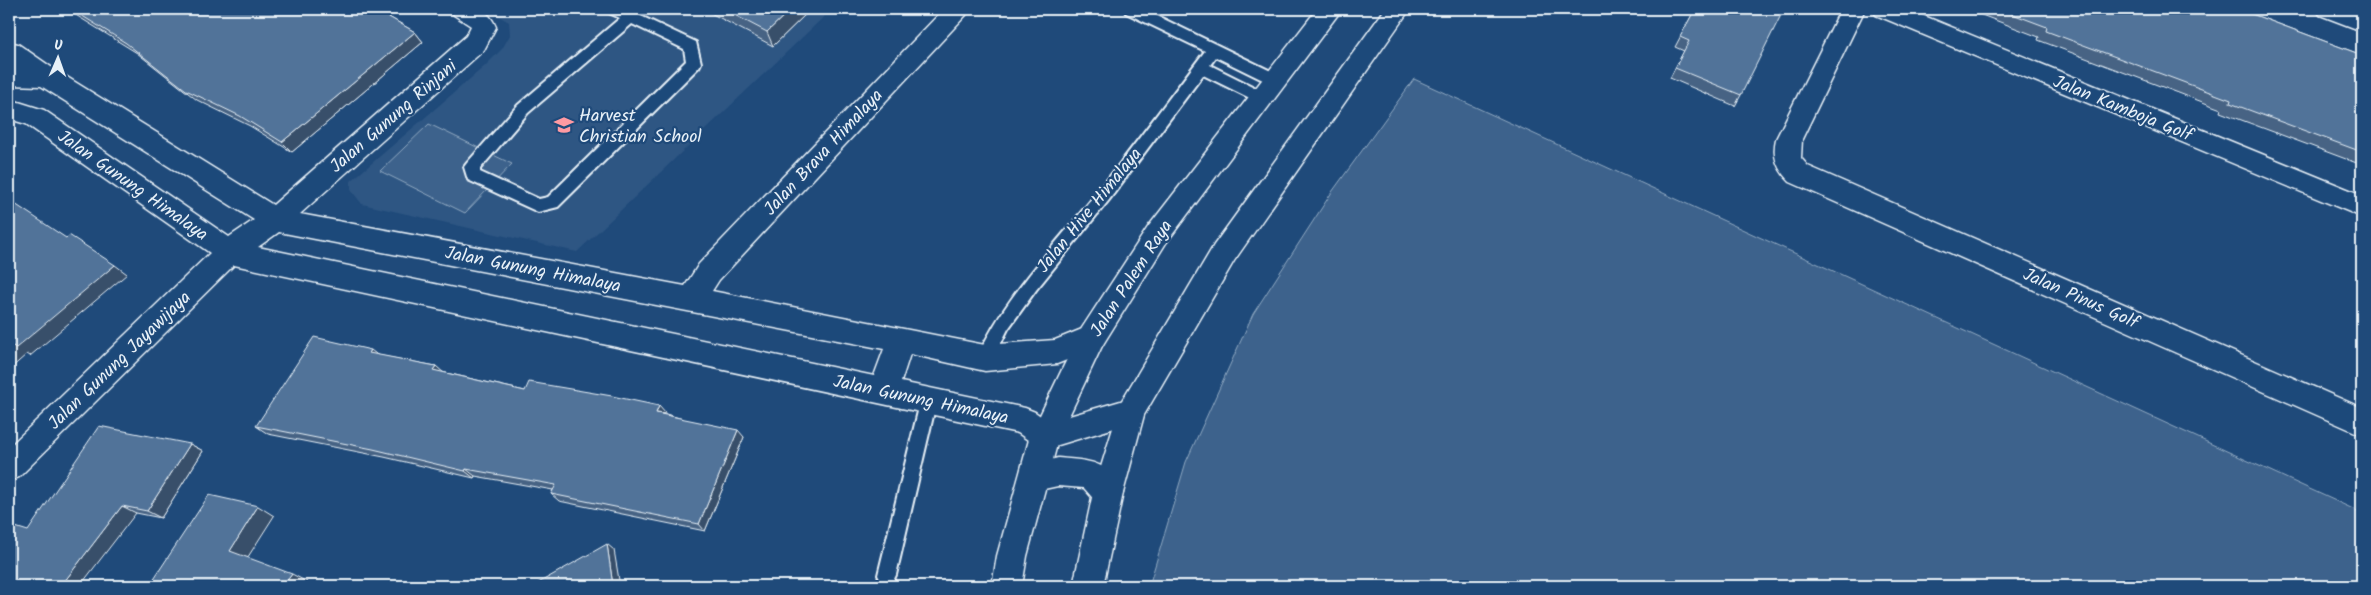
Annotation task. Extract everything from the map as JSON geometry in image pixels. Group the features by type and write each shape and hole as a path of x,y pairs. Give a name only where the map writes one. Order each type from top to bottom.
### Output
{"street":[{"name":"Jalan Gunung Rinjani","path":"275,220 475,43 484,27 481,20 462,9"},
{"name":"Jalan Brava Himalaya","path":"692,299 709,272 958,9"},
{"name":"Jalan Palem Raya","path":"1007,586 1012,556 1045,436 1092,337 1157,235 1330,9"},
{"path":"1088,586 1108,493 1131,411 1224,254 1398,9"},
{"name":"Jalan Pinus Golf","path":"1853,9 1789,139 1786,155 1790,167 1799,174 2362,422"},
{"name":"Jalan Kamboja Golf","path":"1884,9 2362,206"},
{"path":"2328,9 2362,22"},
{"name":"Jalan Gunung Himalaya","path":"9,51 275,220 692,299 790,320 849,329 900,342 985,358 1057,352 1092,337"},
{"path":"9,75 46,76"},
{"name":"Jalan Gunung Himalaya","path":"9,109 35,116 229,252 1025,421 1045,436"},
{"name":"Jalan Gunung Jayawijaya","path":"9,467 229,252 275,220"},
{"path":"884,390 900,342"},
{"path":"1045,436 1131,411"},
{"path":"1035,477 1058,472 1092,475 1108,493"}],"lane":[{"path":"614,9 691,46 694,63 552,202 538,206 473,176 472,168 476,161 523,109 630,17"},
{"path":"1131,9 1213,51 1270,89"},
{"name":"Jalan Hive Himalaya","path":"985,358 1002,324 1030,285 1104,195 1213,51"},
{"path":"1201,67 1270,89"},
{"path":"887,575 929,400"}],"shaded area":[{"name":"Harvest Christian School","path":"486,9 832,9 577,252 362,204 351,190 351,181 485,66 502,49 510,35 509,22"},
{"path":"1414,79 2362,513 2362,586 1149,586 1186,462 1253,314 1332,192"},
{"path":"429,124 512,164 465,213 380,171"}],"building":[{"path":"71,9 375,9 415,32 282,142 240,116 186,90 126,43"},
{"path":"723,9 791,9 767,32"},
{"path":"1695,9 1784,9 1741,95 1675,68 1689,41 1680,37"},
{"path":"1999,9 2250,9 2249,13 2362,55 2362,152 2230,103 2231,100 2046,31 2047,27"},
{"path":"9,200 66,238 69,235 115,265 16,348 13,346 9,349"},
{"path":"314,337 371,350 369,353 436,366 433,370 525,391 529,382 612,396 659,406 656,413 738,430 699,524 551,494 556,485 466,469 465,471 373,449 256,426"},
{"path":"99,426 190,444 147,511 122,506 61,586 9,586 9,525 28,531"},
{"path":"209,495 258,506 230,551 292,574 283,586 149,586"},
{"path":"607,544 613,586 533,586"}],"place":[{"name":"Harvest Christian School","path":"564,125"}]}
